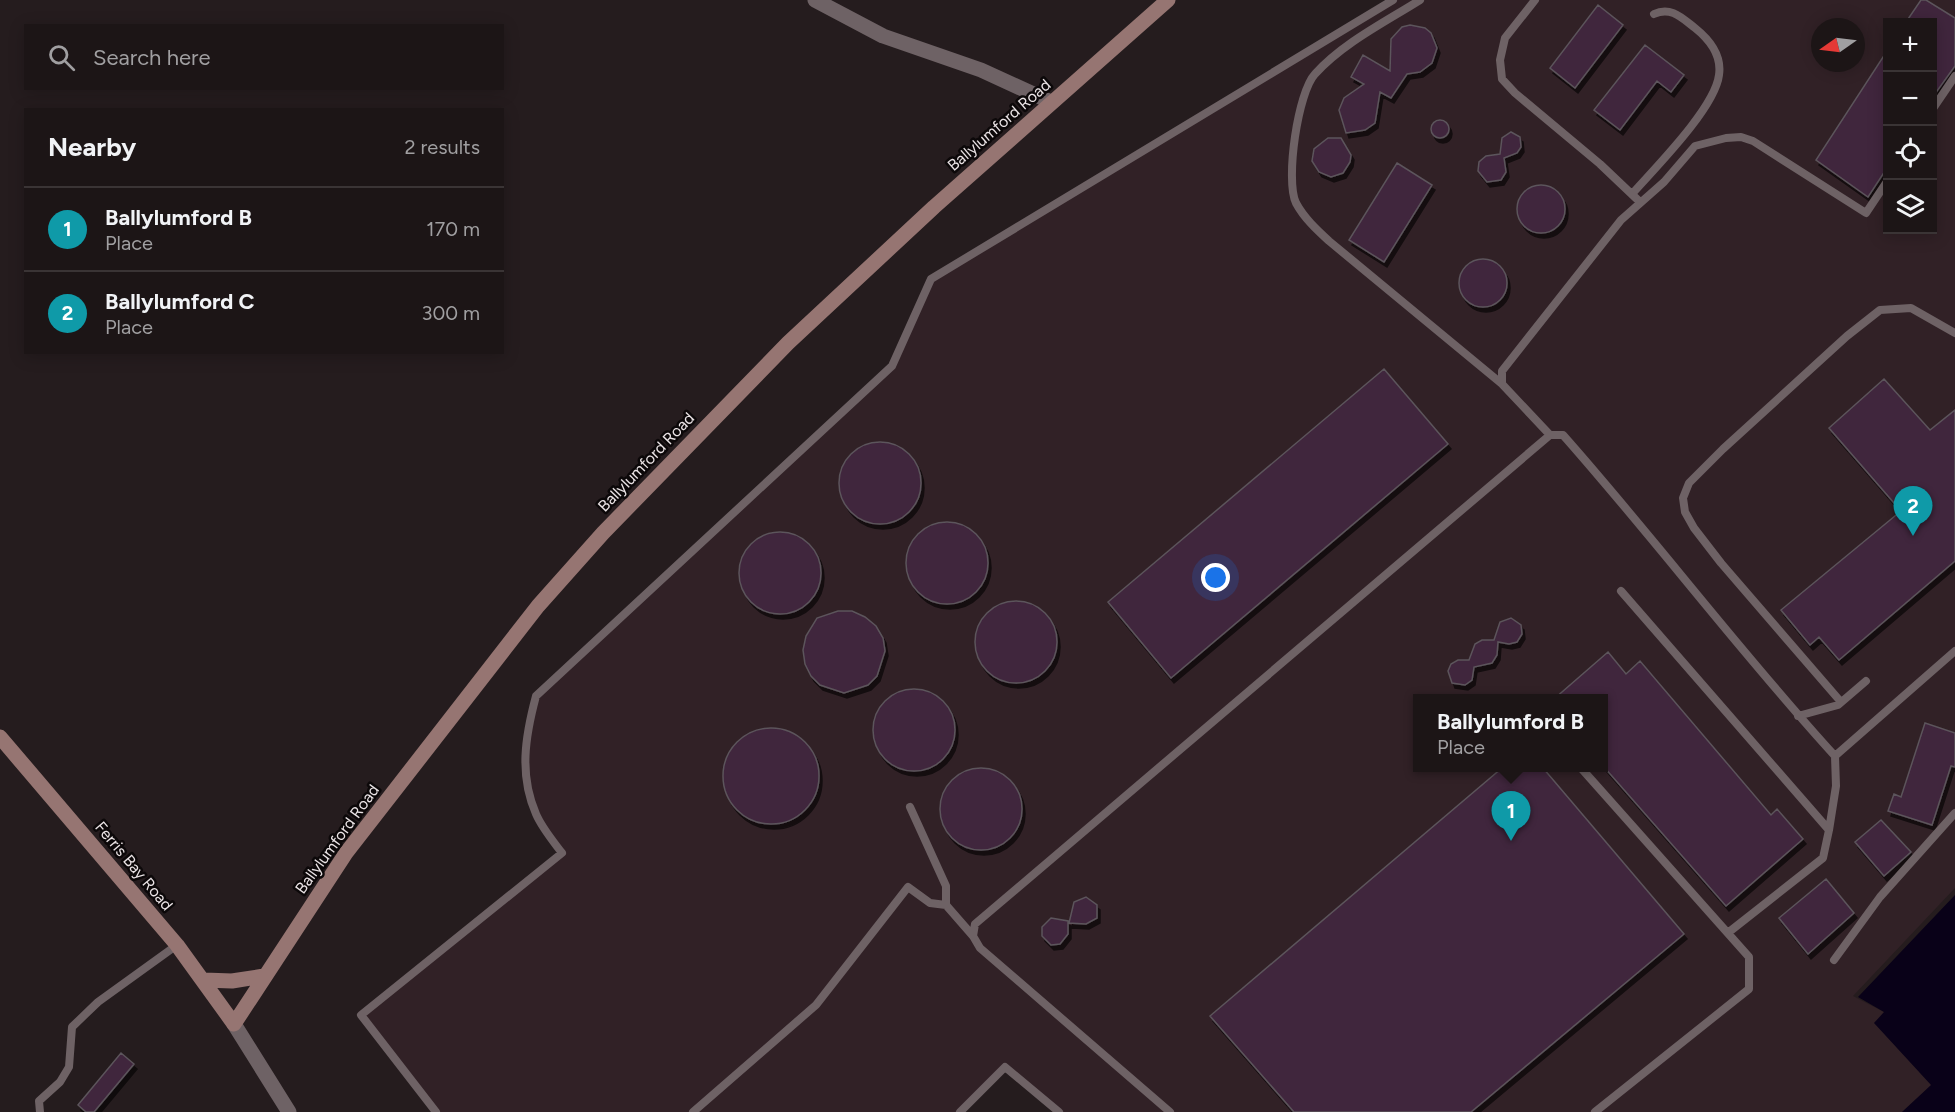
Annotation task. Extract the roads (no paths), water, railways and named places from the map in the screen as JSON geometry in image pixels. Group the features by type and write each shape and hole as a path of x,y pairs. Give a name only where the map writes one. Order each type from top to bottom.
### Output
{"main road":[{"name":"Ballylumford Road","path":"234,1024 346,853 538,606 603,533 788,343 934,207 1168,0"},
{"name":"Ferris Bay Road","path":"0,737 177,945 234,1024"},
{"path":"204,980 232,981 264,976"}],"street":[{"path":"815,0 883,36 981,70 1051,102"},
{"path":"234,1024 289,1112"}],"lane":[{"path":"436,1112 361,1015 562,854 536,815 524,770 525,736 536,696 892,366 931,279 1393,0"},
{"path":"1420,0 1330,59 1313,76 1302,103 1298,129 1292,171 1295,202 1311,225 1502,384 1550,435"},
{"path":"1535,0 1505,38 1500,60 1502,79 1515,93 1640,202"},
{"path":"1632,194 1703,108 1720,74 1719,59 1706,36 1677,14 1668,11 1654,14"},
{"path":"1937,103 1955,76"},
{"path":"1502,384 1502,371 1621,220 1664,182 1695,146 1726,138 1741,137 1753,141 1866,213 1883,186"},
{"path":"1841,702 1721,563 1694,528 1685,512 1683,498 1689,483 1723,449 1840,342 1880,310 1911,308 1955,333"},
{"path":"973,936 975,924 1550,435 1563,435 1608,486 1798,716 1835,756 1836,786 1823,858 1729,932"},
{"path":"1621,591 1829,830"},
{"path":"1835,756 1955,651"},
{"path":"1798,716 1841,702 1866,681"},
{"path":"1585,772 1749,957 1749,990 1596,1112"},
{"path":"910,807 946,886 946,905 973,936 980,948 1170,1112"},
{"path":"1833,960 1880,897 1955,813"},
{"path":"693,1112 816,1005 908,886 930,903 946,905"},
{"path":"40,1112 39,1101 60,1082 69,1067 72,1027 98,1002 177,945"},
{"path":"960,1112 1005,1067 1059,1112"}],"place":[{"name":"Ballylumford C","path":"1913,536"},
{"name":"Ballylumford B","path":"1511,841"}]}
